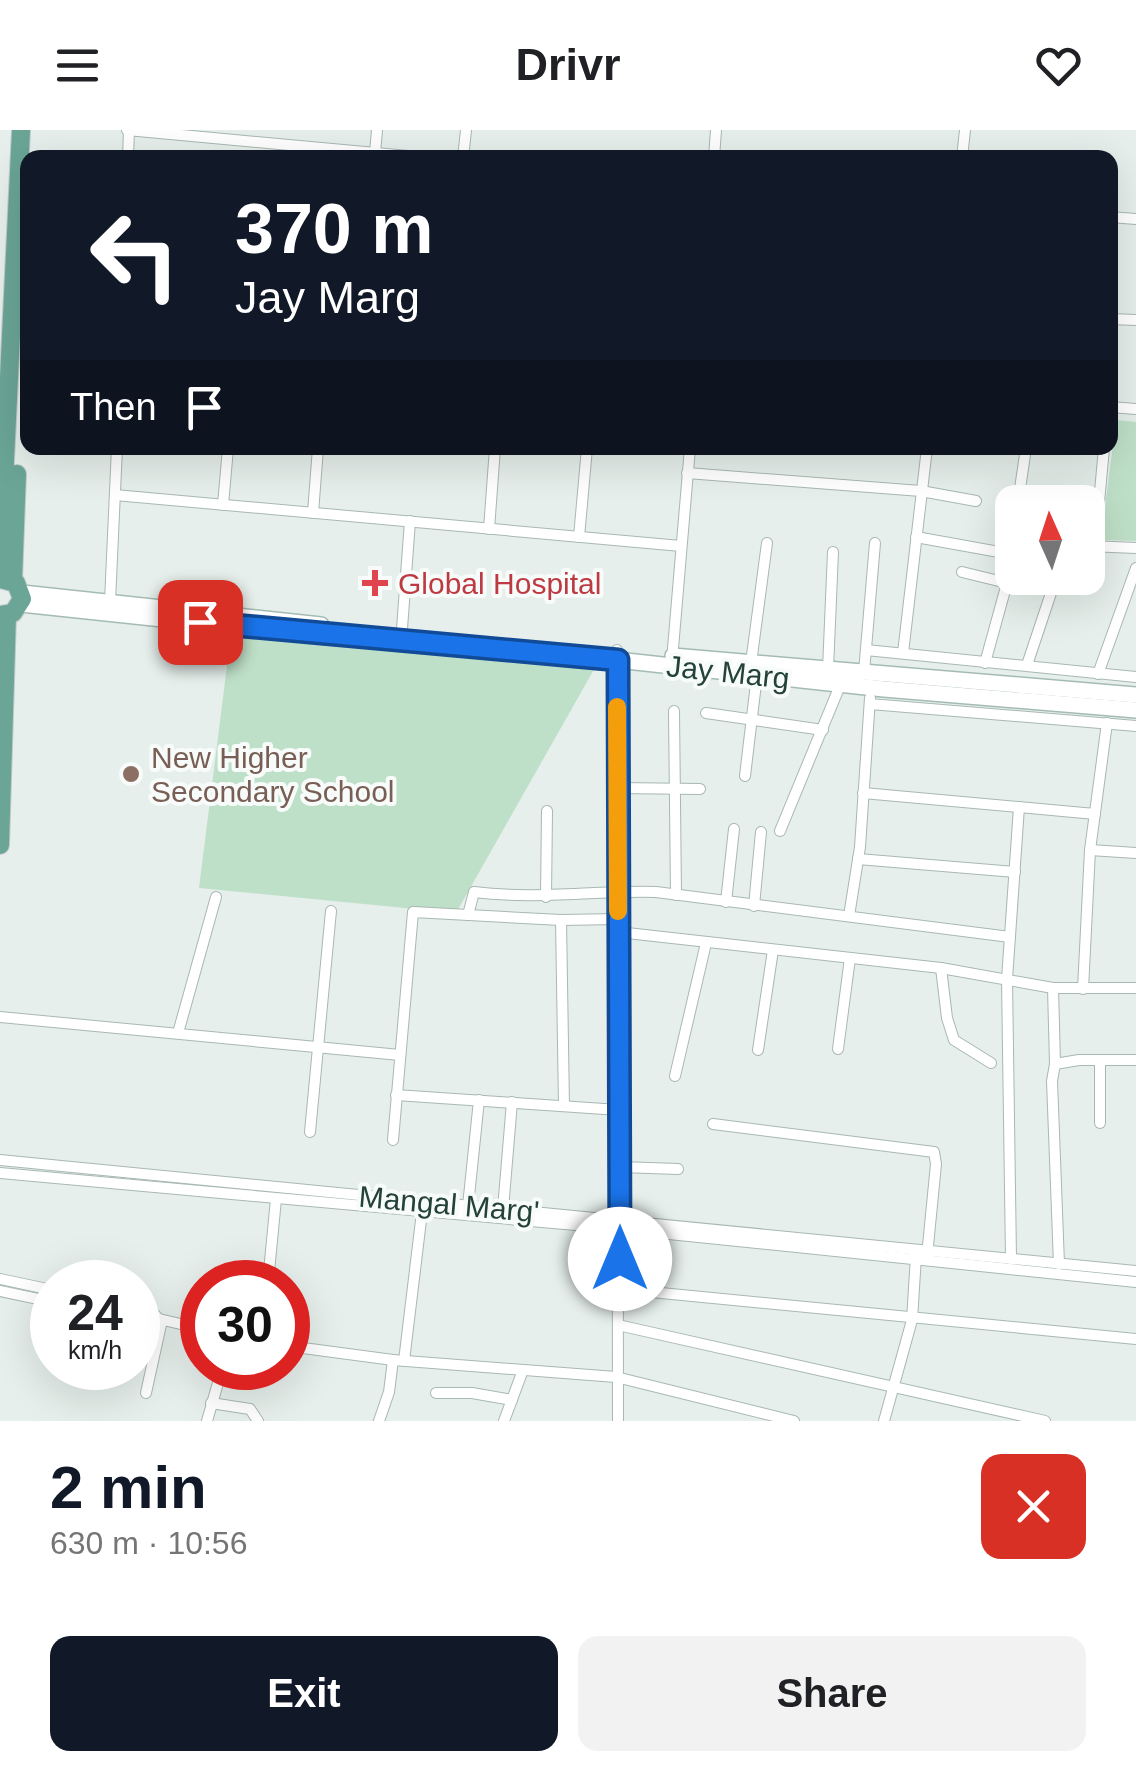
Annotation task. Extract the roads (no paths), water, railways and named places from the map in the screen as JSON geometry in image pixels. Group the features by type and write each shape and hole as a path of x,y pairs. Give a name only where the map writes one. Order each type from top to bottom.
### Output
{"main road":[{"path":"0,845 20,329 9,191 21,130"},
{"path":"0,564 4,429 20,329"},
{"name":"Jay Marg","path":"10,598 110,601 401,637"},
{"name":"Jay Marg","path":"10,598 618,655 754,669 841,683 1136,695"},
{"name":"Jay Marg","path":"754,669 828,670 874,685 1136,710"}],"street":[{"path":"128,130 214,134 323,150"},
{"path":"300,146 301,130"},
{"path":"110,601 116,455"},
{"path":"223,504 227,455"},
{"path":"312,512 317,455"},
{"path":"488,528 494,455"},
{"path":"579,537 586,455"},
{"path":"672,661 689,455"},
{"path":"903,654 926,455"},
{"path":"1021,485 1025,455"},
{"path":"1099,485 1103,455"},
{"path":"688,473 920,492 976,501"},
{"path":"115,495 681,546"},
{"path":"401,637 410,522"},
{"path":"916,537 995,551"},
{"path":"746,776 766,543"},
{"path":"850,916 874,685 866,650 874,543"},
{"path":"1105,547 1136,548"},
{"path":"828,670 833,552"},
{"path":"1098,674 1136,568"},
{"path":"962,572 995,580"},
{"path":"984,662 1004,595"},
{"path":"1027,665 1050,595"},
{"path":"866,650 1136,677"},
{"path":"618,655 618,1421"},
{"path":"780,832 841,683"},
{"path":"874,685 1136,726"},
{"path":"674,711 676,895"},
{"path":"706,712 823,730"},
{"path":"1083,988 1090,850 1106,724"},
{"path":"617,788 700,789"},
{"path":"863,793 1095,814"},
{"path":"1011,1259 1008,979 1020,807"},
{"path":"546,897 547,811"},
{"path":"726,902 734,829"},
{"path":"754,906 761,832"},
{"path":"1090,850 1136,853"},
{"path":"858,859 1015,872"},
{"path":"468,915 474,892 546,897 618,890 1010,937"},
{"path":"178,1033 216,897"},
{"path":"310,1132 330,911"},
{"path":"393,1140 413,912 618,926 706,943 941,968 1053,988 1136,988"},
{"path":"561,920 564,1106"},
{"path":"675,1076 706,943"},
{"path":"758,1050 772,950"},
{"path":"838,1049 850,958"},
{"path":"941,968 954,1040 991,1063"},
{"path":"1053,988 1056,1064 1052,1081 1059,1264"},
{"path":"0,1017 400,1055"},
{"path":"1100,1060 1100,1123"},
{"path":"1056,1064 1136,1060"},
{"path":"396,1095 620,1110"},
{"path":"468,1206 480,1100"},
{"path":"503,1209 512,1102"},
{"path":"713,1124 929,1149 936,1157 912,1320 884,1421"},
{"name":"Mangal Marg'","path":"0,1160 88,1175 503,1209 921,1256 1011,1259 1136,1271"},
{"path":"620,1167 678,1168"},
{"path":"0,1173 88,1175 276,1199 620,1224"},
{"path":"270,1260 276,1199"},
{"path":"379,1421 398,1360 422,1212"},
{"path":"921,1256 1136,1282"},
{"path":"0,1279 30,1285"},
{"path":"620,1289 1136,1339"},
{"path":"0,1291 30,1297"},
{"path":"160,1319 180,1324"},
{"path":"618,1325 1045,1421"},
{"path":"310,1349 398,1360 616,1377 794,1421"},
{"path":"504,1421 523,1370"},
{"path":"207,1421 216,1390"},
{"path":"436,1393 472,1393 512,1400"},
{"path":"212,1403 250,1410 258,1421"}],"place":[{"name":"Global Hospital","path":"375,583"},
{"name":"New Higher Secondary School","path":"131,774"}]}
